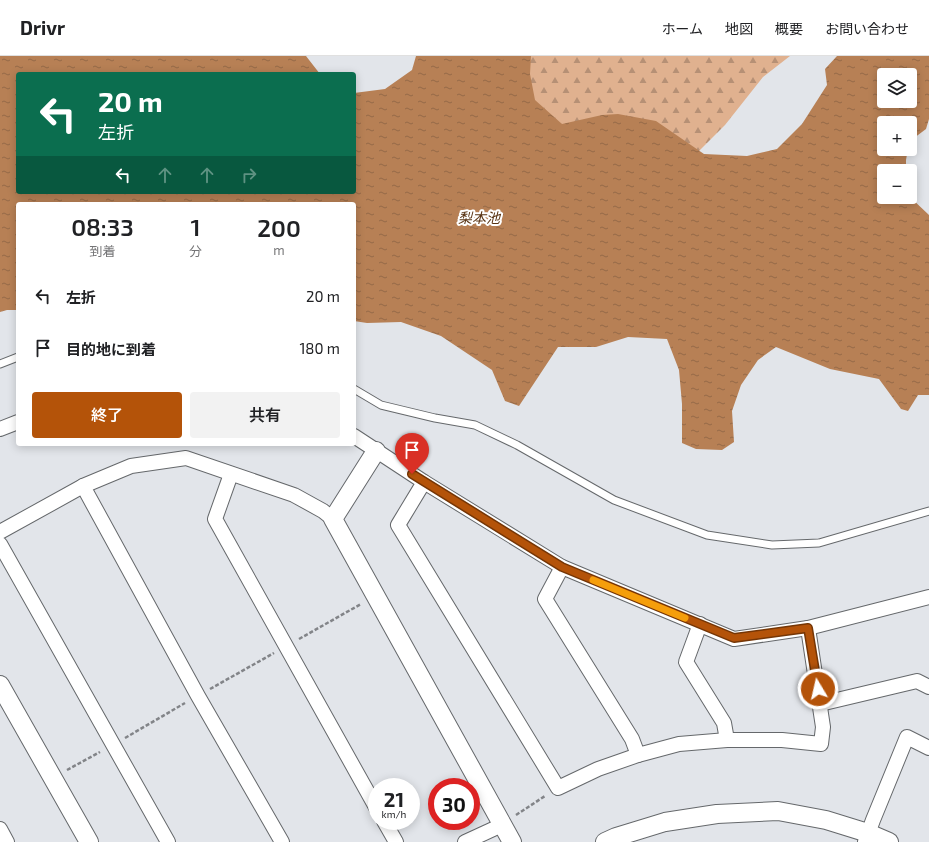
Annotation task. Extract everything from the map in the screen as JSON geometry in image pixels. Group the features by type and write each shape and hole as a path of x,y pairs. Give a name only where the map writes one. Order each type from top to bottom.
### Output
{"street":[{"path":"0,429 16,423"},
{"path":"356,437 424,482 562,567 734,638 808,628 929,597"},
{"path":"333,520 376,450"},
{"path":"0,532 83,486 131,466 186,458 294,495 323,511 333,520 375,596 509,820 512,842"},
{"path":"231,474 215,520 368,793"},
{"path":"424,482 398,526 558,788 598,769 638,755 679,744 727,740 782,740 821,744 823,727 808,628"},
{"path":"83,486 198,696 282,842"},
{"path":"0,544 168,842"},
{"path":"562,567 545,599 632,739 638,755"},
{"path":"700,624 686,662 724,723 727,740"},
{"path":"820,704 917,681 929,687"},
{"path":"1,691 89,842"},
{"path":"867,838 907,737 929,748"},
{"path":"605,842 616,837 665,822 717,814 778,811 826,820 867,838 889,842"},
{"path":"465,842 509,820"},
{"path":"0,829 7,842"},
{"path":"389,830 396,842"}],"lane":[{"path":"0,364 16,358"},
{"path":"356,390 380,405 435,418 475,425 517,445 614,500 707,535 772,545 819,543 929,511"}],"path":[{"path":"66,771 375,596"},
{"path":"509,820 558,788"}],"green space":[{"path":"434,56 790,56 763,77 725,125 698,152 635,167"}],"water":[{"name":"梨本池","path":"0,56 306,56 318,72 16,72 16,194 356,194 356,93 385,89 412,70 416,56 531,56 530,74 535,100 562,124 602,115 618,114 656,121 704,154 747,156 777,149 802,124 827,85 825,69 837,56 929,56 929,119 926,129 917,136 917,116 877,116 877,156 907,156 906,164 877,164 877,204 917,204 929,215 929,395 918,395 908,411 901,409 879,379 830,369 776,347 758,360 741,385 732,411 734,442 722,450 696,449 682,443 682,404 679,370 667,339 628,337 596,347 558,347 519,406 505,401 492,370 441,336 401,322 367,323 356,321 356,202 16,202 16,310 0,312"}],"slow traffic":[{"path":"593,580 685,618"}],"route":[{"path":"412,474 562,567 734,638 808,628 818,689"}]}
